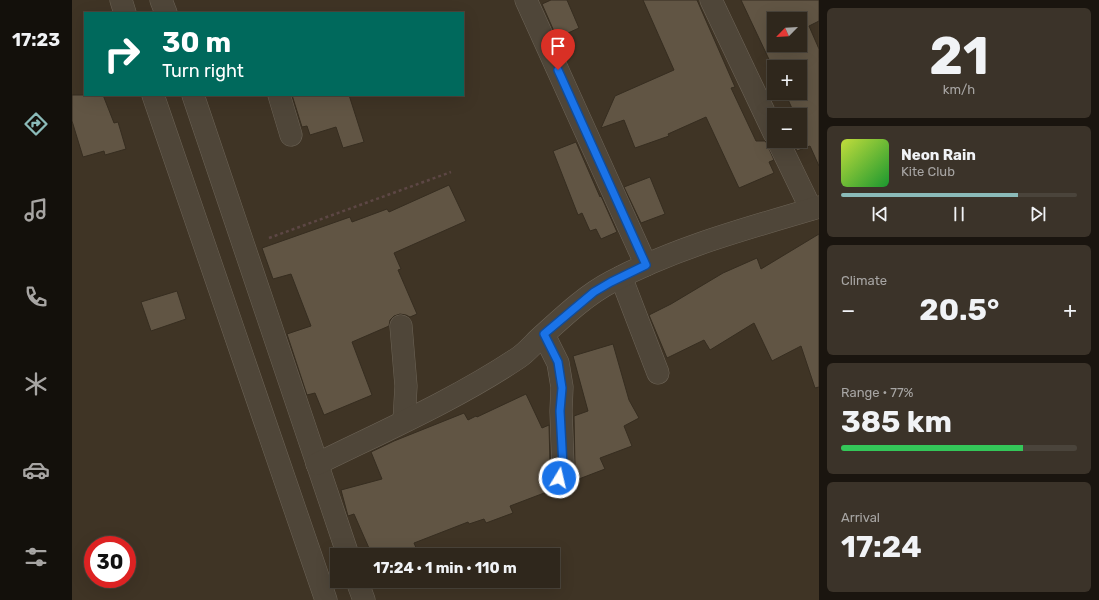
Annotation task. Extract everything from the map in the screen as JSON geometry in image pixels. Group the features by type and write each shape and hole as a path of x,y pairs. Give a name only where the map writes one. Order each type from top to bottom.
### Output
{"street":[{"path":"161,0 166,12"},
{"path":"526,0 646,265"},
{"path":"710,0 767,118"},
{"path":"153,96 326,600"},
{"path":"193,96 346,548"},
{"path":"279,96 291,135"},
{"path":"317,464 485,379 519,357 594,292 621,277 690,247 815,208 782,148"},
{"path":"621,277 658,374"},
{"path":"401,326 406,386 404,421"},
{"path":"544,334 558,362 562,388 560,411 563,466 559,478"},
{"path":"360,588 364,600"}],"path":[{"path":"244,247 451,172"}],"building":[{"path":"551,0 567,0 579,28 557,38 542,4"},
{"path":"643,0 697,0 735,87 731,88 756,141 766,142 767,148 769,148 774,160 769,162 774,173 739,188 706,117 668,134 669,136 635,148 624,120 601,128 615,96 674,70"},
{"path":"741,0 819,0 819,21 809,26 819,49 819,166 810,146 807,147 807,108 792,108 788,100 807,100 807,60 769,60"},
{"path":"72,95 103,96 114,123 118,122 126,149 105,155 104,151 83,157 72,121"},
{"path":"292,96 349,96 364,142 343,148 336,127 310,135 307,126 302,127"},
{"path":"576,142 617,232 601,239 596,229 590,231 582,213 578,215 553,151"},
{"path":"796,148 805,148 797,151"},
{"path":"650,177 665,214 641,223 624,187"},
{"path":"449,185 466,221 394,253 401,269 398,270 417,314 410,317 400,314 394,316 390,320 389,326 352,342 372,395 324,415 315,393 307,395 287,334 311,326 291,274 273,279 262,248 350,217 352,222 387,209 389,212"},
{"path":"819,234 819,387 815,388 801,346 772,361 754,323 710,350 704,340 667,358 649,315 671,304 723,273 757,258 761,269"},
{"path":"177,291 186,319 151,331 141,302"},
{"path":"613,344 629,400 639,418 624,426 632,446 600,458 605,469 571,482 575,466 574,416 588,411 573,356"},
{"path":"526,394 542,428 549,425 550,464 547,480 549,486 553,488 552,490 510,506 513,513 486,523 484,519 469,524 468,522 414,543 416,548 369,548 354,514 348,516 341,490 382,479 371,452 394,441 464,413 468,420 476,416 477,417"}],"route":[{"path":"558,70 646,265 594,292 544,334 558,362 562,388 560,411 563,466 559,478"}]}
